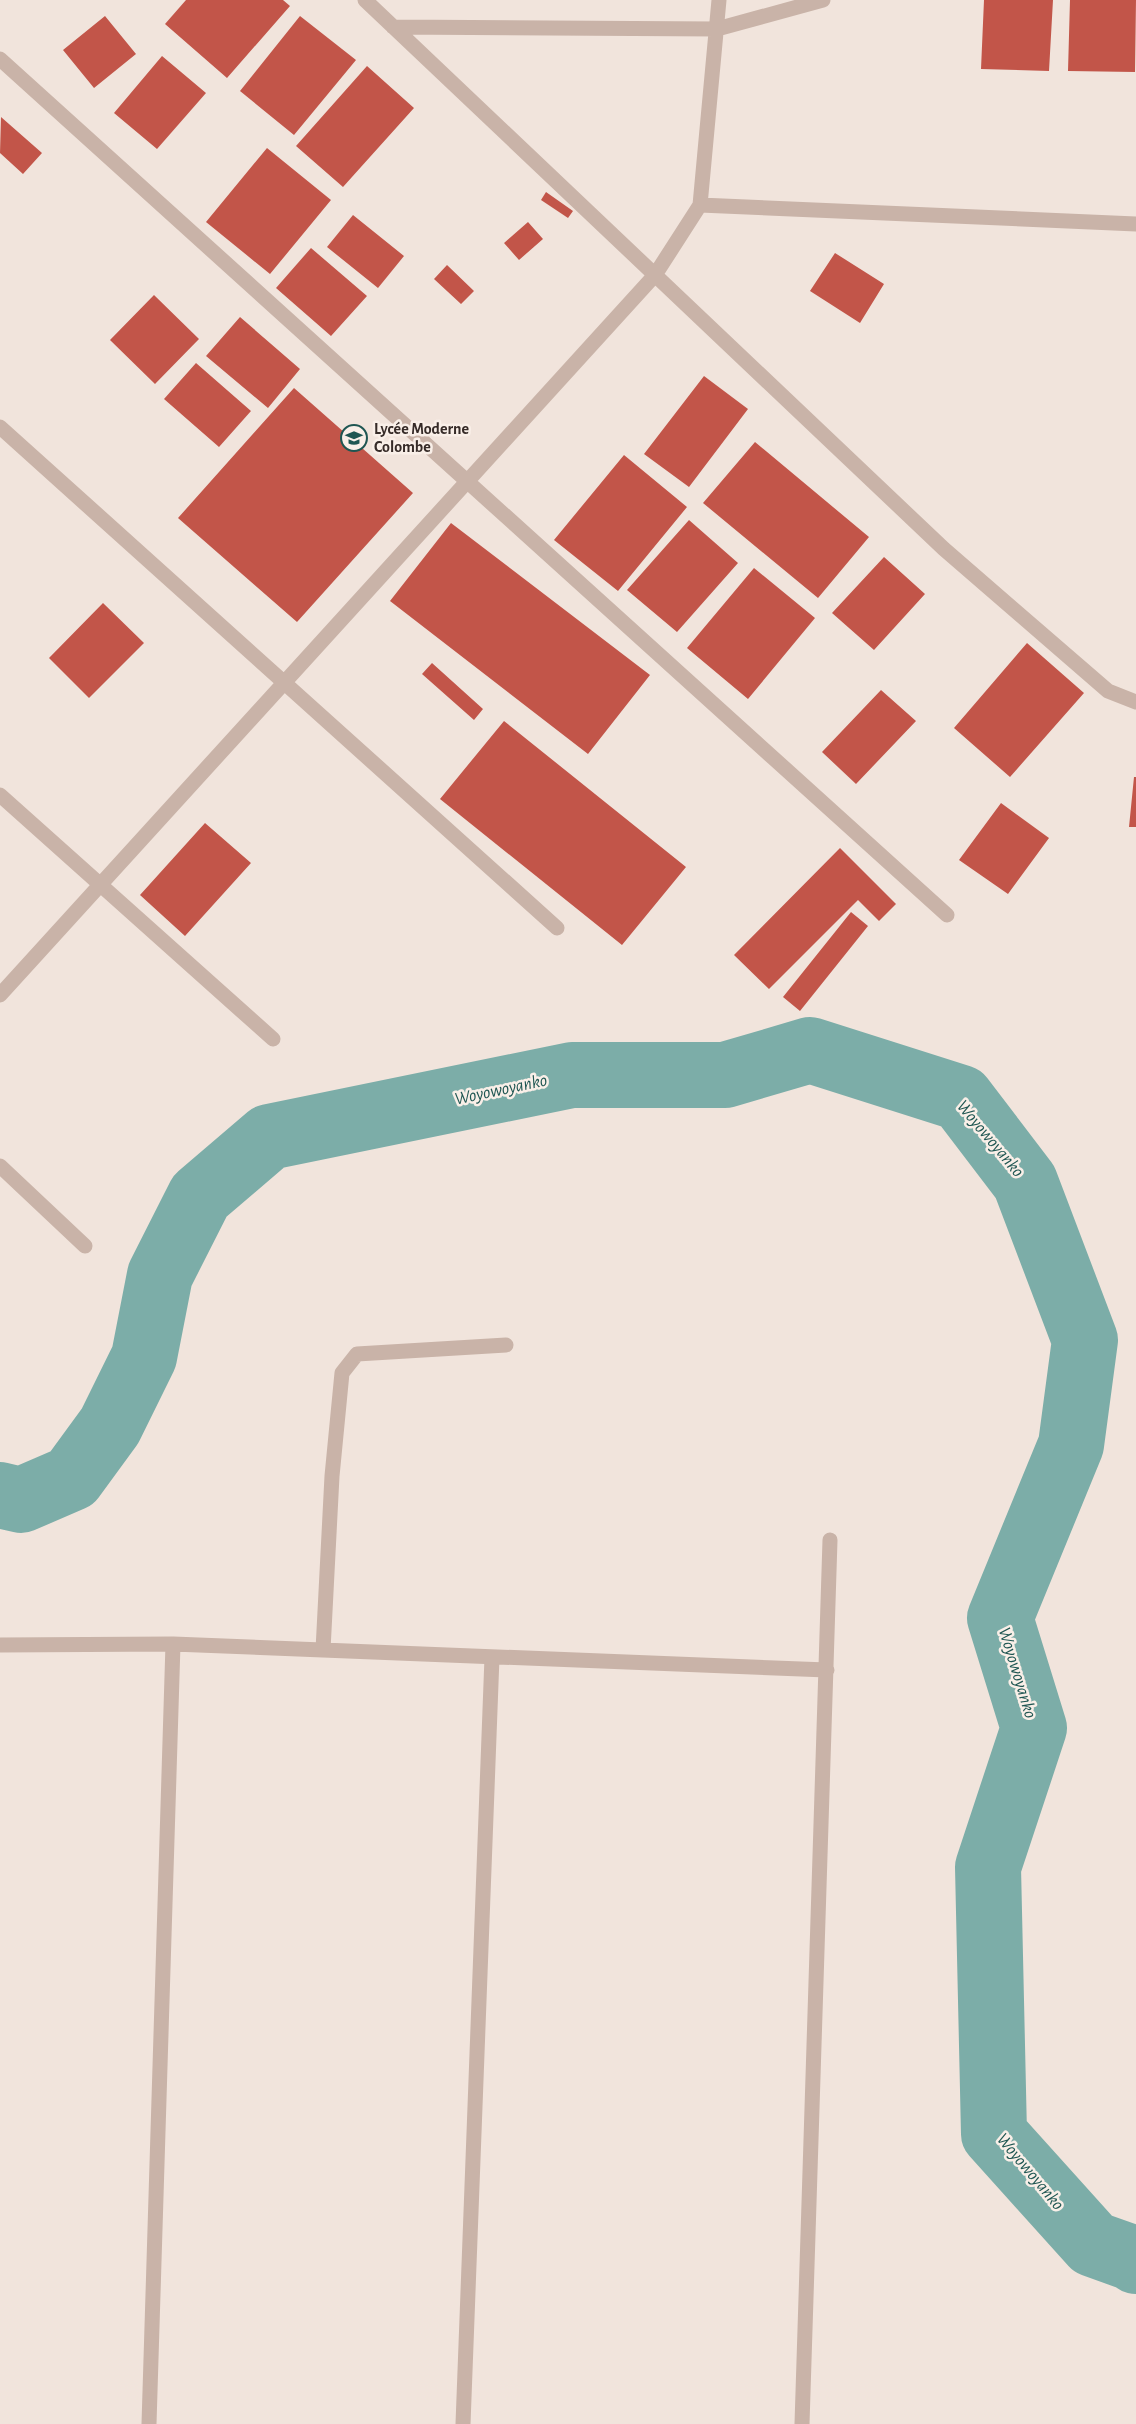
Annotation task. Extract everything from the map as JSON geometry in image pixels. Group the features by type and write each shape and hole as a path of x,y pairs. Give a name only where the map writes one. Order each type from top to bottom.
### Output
{"street":[{"path":"365,0 944,549 1108,691 1136,702"},
{"path":"0,995 655,275 700,205 719,0"},
{"path":"393,27 717,29 823,0"},
{"path":"0,58 946,915"},
{"path":"700,205 1136,224"},
{"path":"0,427 557,928"},
{"path":"0,795 273,1039"},
{"path":"0,1166 85,1246"},
{"path":"323,1650 332,1476 342,1373 357,1354 506,1345"},
{"path":"802,2424 830,1540"},
{"path":"149,2424 173,1644"},
{"path":"0,1645 173,1644 827,1670"},
{"path":"463,2424 492,1657"}],"building":[{"path":"186,0 283,0 290,6 227,78 165,24"},
{"path":"984,0 1053,0 1049,71 981,69"},
{"path":"1070,0 1136,0 1135,72 1068,71"},
{"path":"105,16 136,54 94,88 63,50"},
{"path":"300,16 356,60 294,135 240,91"},
{"path":"162,56 206,93 157,149 114,113"},
{"path":"367,66 414,108 343,187 296,146"},
{"path":"1,117 42,153 23,174 0,153"},
{"path":"267,148 331,200 270,274 206,222"},
{"path":"546,192 573,211 568,218 541,200"},
{"path":"353,215 404,256 378,288 327,247"},
{"path":"528,222 543,239 519,260 504,243"},
{"path":"311,248 367,296 331,336 276,288"},
{"path":"835,253 884,284 860,323 810,291"},
{"path":"447,265 474,291 461,304 434,279"},
{"path":"154,295 199,339 155,384 110,340"},
{"path":"240,317 300,369 268,408 206,356"},
{"path":"196,363 251,411 219,447 164,399"},
{"path":"704,376 748,409 689,487 644,454"},
{"path":"294,388 413,493 297,622 178,518"},
{"path":"755,442 869,537 818,598 703,503"},
{"path":"624,455 687,507 618,591 554,540"},
{"path":"689,520 738,563 677,632 627,590"},
{"path":"451,523 650,675 588,754 390,601"},
{"path":"884,557 925,594 874,650 832,613"},
{"path":"754,568 815,618 748,699 687,648"},
{"path":"103,603 144,643 89,698 49,658"},
{"path":"1027,643 1084,693 1010,777 954,728"},
{"path":"432,663 483,709 474,720 422,674"},
{"path":"881,690 916,721 856,784 822,752"},
{"path":"504,721 686,867 622,945 440,799"},
{"path":"1134,777 1136,777 1136,827 1129,827"},
{"path":"1001,803 1049,838 1008,894 959,860"},
{"path":"205,823 251,863 185,936 140,895"},
{"path":"840,848 896,904 879,921 858,900 769,989 734,955"},
{"path":"851,912 868,926 800,1011 783,997"}],"waterway":[{"name":"Woyowoyanko","path":"0,1495 21,1500 72,1478 110,1426 144,1357 160,1275 200,1196 269,1137 572,1075 725,1075 810,1050 961,1098 1025,1182 1085,1340 1071,1445 1000,1618 1034,1728 988,1867 994,2134 1093,2244 1136,2261"}],"place":[{"name":"Lycée Moderne Colombe","path":"354,438"}]}
